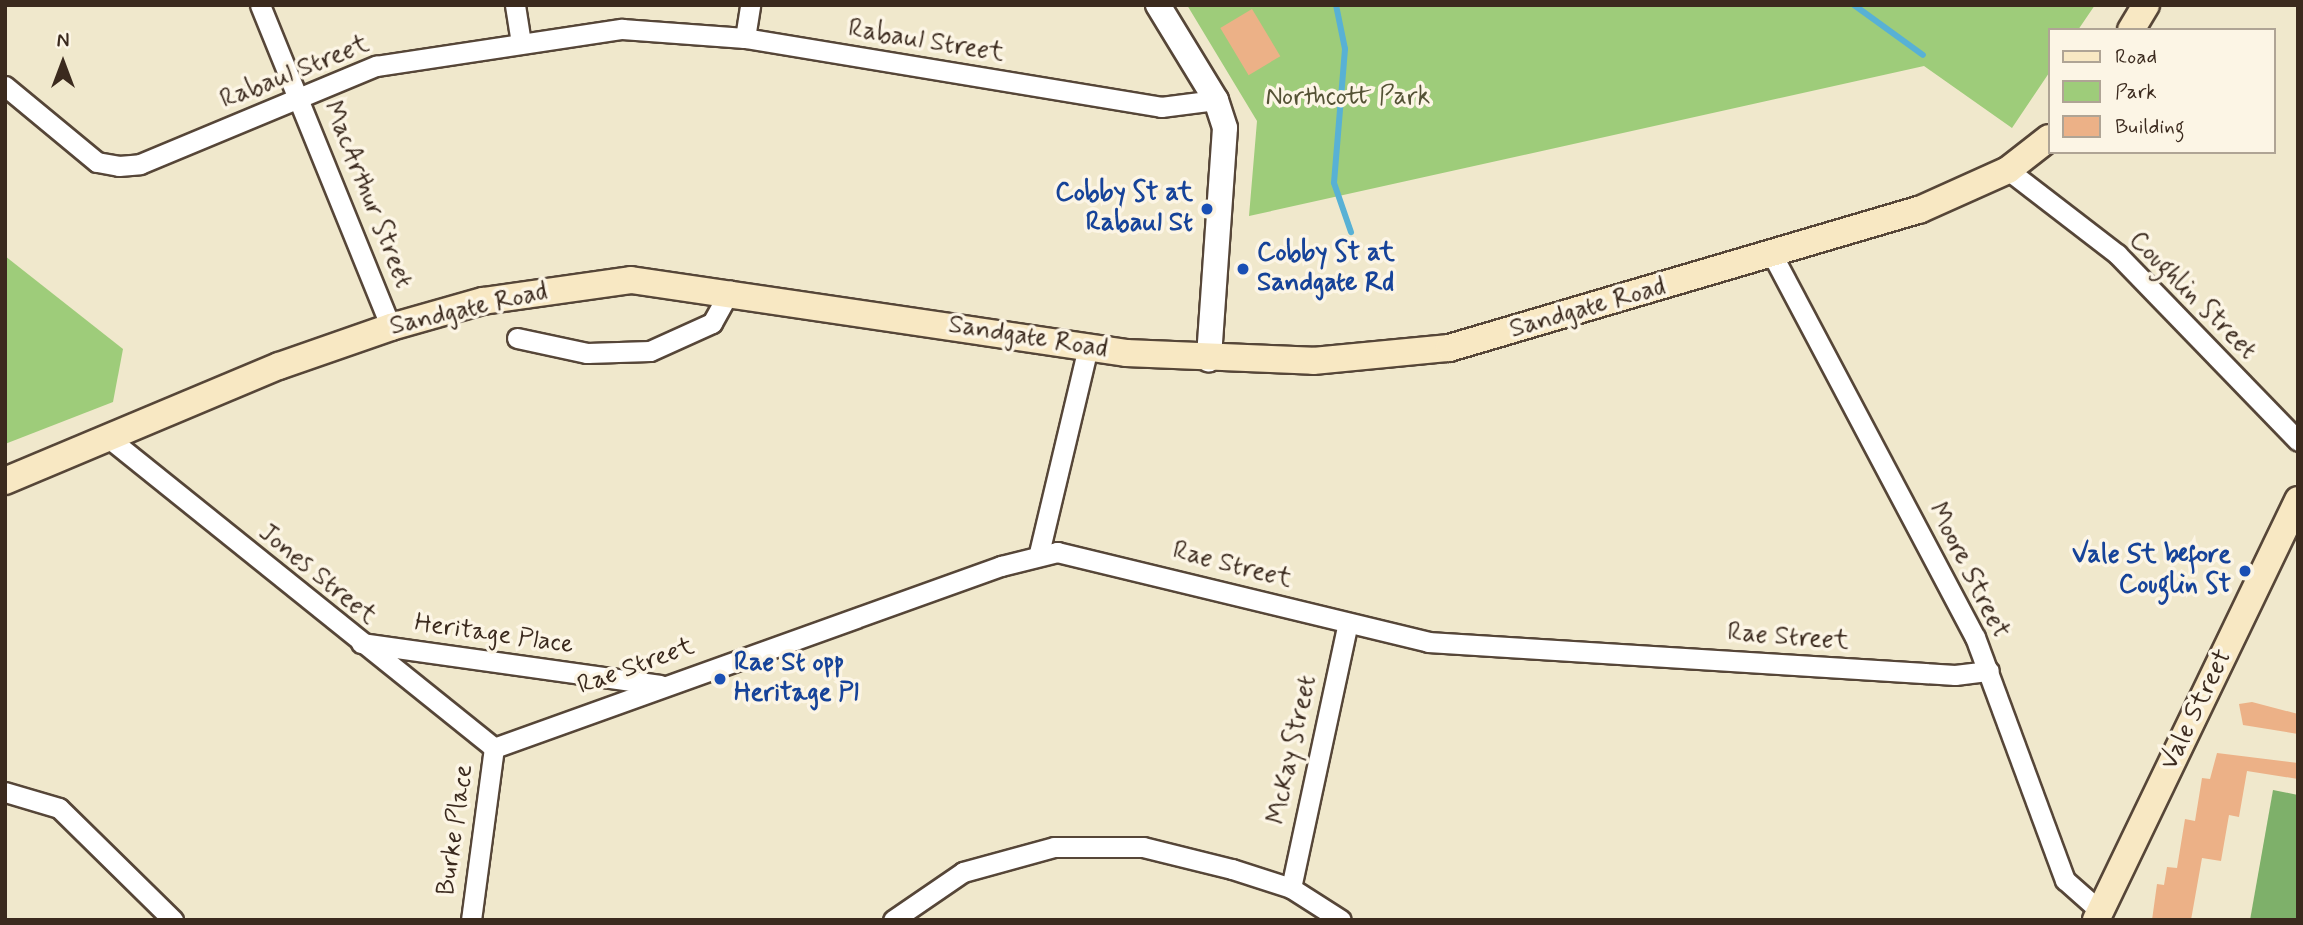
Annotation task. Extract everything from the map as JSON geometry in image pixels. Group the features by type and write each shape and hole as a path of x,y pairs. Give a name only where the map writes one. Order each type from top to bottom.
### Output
{"main road":[{"path":"2132,28 2146,5"},
{"name":"Sandgate Road","path":"5,481 279,366 391,327 483,301 631,280 730,291 1088,347 1209,359 1313,361 1449,348 1773,256 1919,210 2008,170 2048,139"},
{"name":"Vale Street","path":"2098,915 2298,500"}],"street":[{"name":"MacArthur Street","path":"260,5 391,327"},
{"path":"515,5 521,42"},
{"path":"744,38 750,5"},
{"path":"1158,5 1216,100 1227,144 1209,359"},
{"name":"Rabaul Street","path":"5,86 97,162 119,166 140,164 376,66 521,42 622,29 744,38 1160,107 1216,100"},
{"name":"Coughlin Street","path":"2008,170 2117,254 2298,441"},
{"name":"Moore Street","path":"1773,256 1989,671 2065,880 2098,915"},
{"path":"517,338 587,353 650,351 712,323 730,291"},
{"path":"1039,553 1088,347"},
{"name":"Jones Street","path":"110,439 360,643 494,748"},
{"name":"Rae Street","path":"494,748 663,685 1039,553 1077,554 1428,642 1955,675 1989,671"},
{"name":"McKay Street","path":"1291,888 1348,622"},
{"name":"Heritage Place","path":"360,643 663,685"},
{"name":"Burke Place","path":"471,920 494,748"},
{"path":"5,792 59,808 173,920"},
{"path":"893,920 964,872 1054,847 1143,847 1291,888 1341,920"}],"green space":[{"name":"Northcott Park","path":"1187,5 2095,5 2079,28 2048,28 2048,74 2012,128 1924,66 1249,216 1257,121"},
{"path":"5,256 123,349 113,402 5,444"},
{"path":"2273,790 2298,795 2298,920 2250,920"}],"building":[{"path":"1252,9 1280,56 1249,75 1220,28"},
{"path":"2252,702 2298,714 2298,734 2243,725 2239,704"},
{"path":"2217,753 2298,763 2298,779 2247,771 2239,817 2229,815 2221,861 2202,858 2191,920 2152,920 2157,884 2164,885 2167,867 2177,868 2185,819 2195,821 2202,778 2210,779"}],"waterway":[{"path":"1336,5 1345,49 1334,183 1351,232"},
{"path":"1854,5 1923,55"}],"place":[{"name":"Cobby St at Rabaul St","path":"1207,209"},
{"name":"Cobby St at Sandgate Rd","path":"1243,269"},
{"name":"Vale St before Couglin St","path":"2245,571"},
{"name":"Rae St opp Heritage Pl","path":"720,679"}]}
